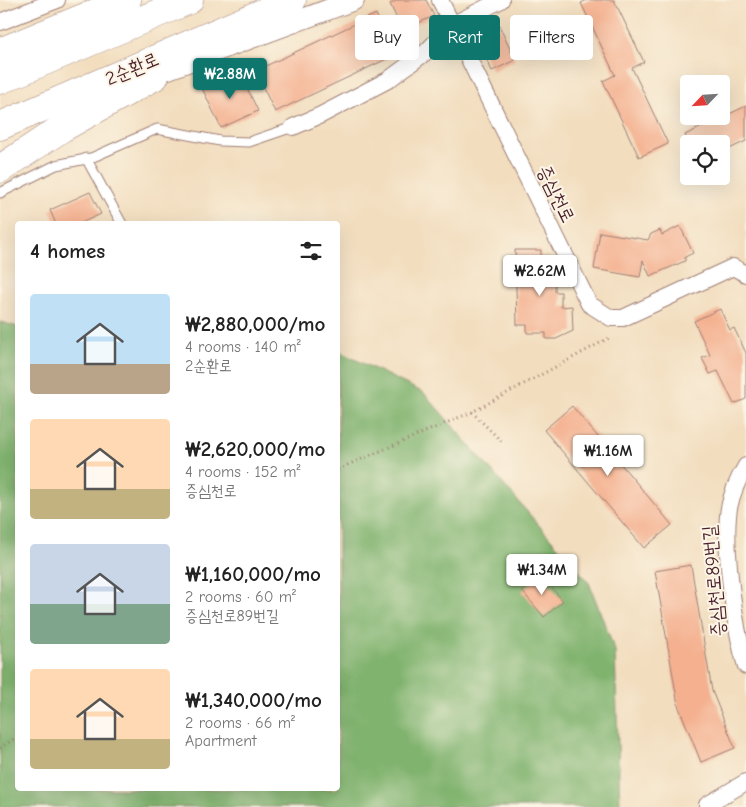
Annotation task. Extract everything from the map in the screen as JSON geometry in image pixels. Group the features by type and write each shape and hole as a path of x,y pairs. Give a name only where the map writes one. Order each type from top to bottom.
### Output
{"highway":[{"path":"0,52 127,0"},
{"path":"0,80 189,0"},
{"name":"2순환로","path":"0,126 292,0"},
{"path":"0,169 62,128 168,69"}],"street":[{"path":"168,69 354,0"},
{"name":"증심천로","path":"440,0 447,15"},
{"path":"472,15 501,0"},
{"path":"0,22 54,1"},
{"path":"292,127 321,115 388,80 429,49"},
{"name":"증심천로","path":"469,60 589,304 611,318 623,318"},
{"path":"623,318 733,266 746,274"},
{"name":"증심천로89번길","path":"746,466 732,496 727,523 728,552 738,630 746,666"},
{"path":"707,805 746,782"}],"lane":[{"path":"0,193 56,165 86,158 157,129 220,141 248,142 292,127"},
{"path":"86,158 120,221"}],"path":[{"path":"340,468 472,412 623,330 623,318"},
{"path":"472,412 501,441"},
{"path":"0,748 15,738"}],"green space":[{"path":"0,322 15,326 15,791 340,791 340,352 424,393 589,583 615,651 620,807 0,807"}],"building":[{"path":"398,0 426,0 434,15 429,15 429,18 419,23 419,15 395,15 390,4"},
{"path":"587,0 614,0 644,62 632,68 668,144 639,157 603,81 615,75 593,28 593,15 587,15 581,3"},
{"path":"355,24 355,60 384,60 275,112 255,71"},
{"path":"500,27 510,49 510,60 515,60 492,71 487,60 500,60"},
{"path":"239,71 258,111 221,128 202,88"},
{"path":"746,106 746,141 730,149 730,135 685,135 706,125 730,125 730,114"},
{"path":"90,192 101,214 86,221 55,221 50,210"},
{"path":"680,226 693,253 685,257 685,261 650,276 643,260 640,277 594,269 600,232 648,240 651,234 660,230 662,235"},
{"path":"515,250 541,250 541,257 548,257 549,271 555,271 555,292 561,292 561,307 572,306 573,331 556,339 546,339 546,333 527,333 527,325 517,325"},
{"path":"720,309 730,330 734,328 746,353 746,399 734,404 718,371 710,374 702,358 710,355 694,321"},
{"path":"572,406 672,525 644,548 544,430"},
{"path":"691,565 712,691 735,748 701,762 678,705 655,571"},
{"path":"541,575 563,601 544,617 522,591"}]}
